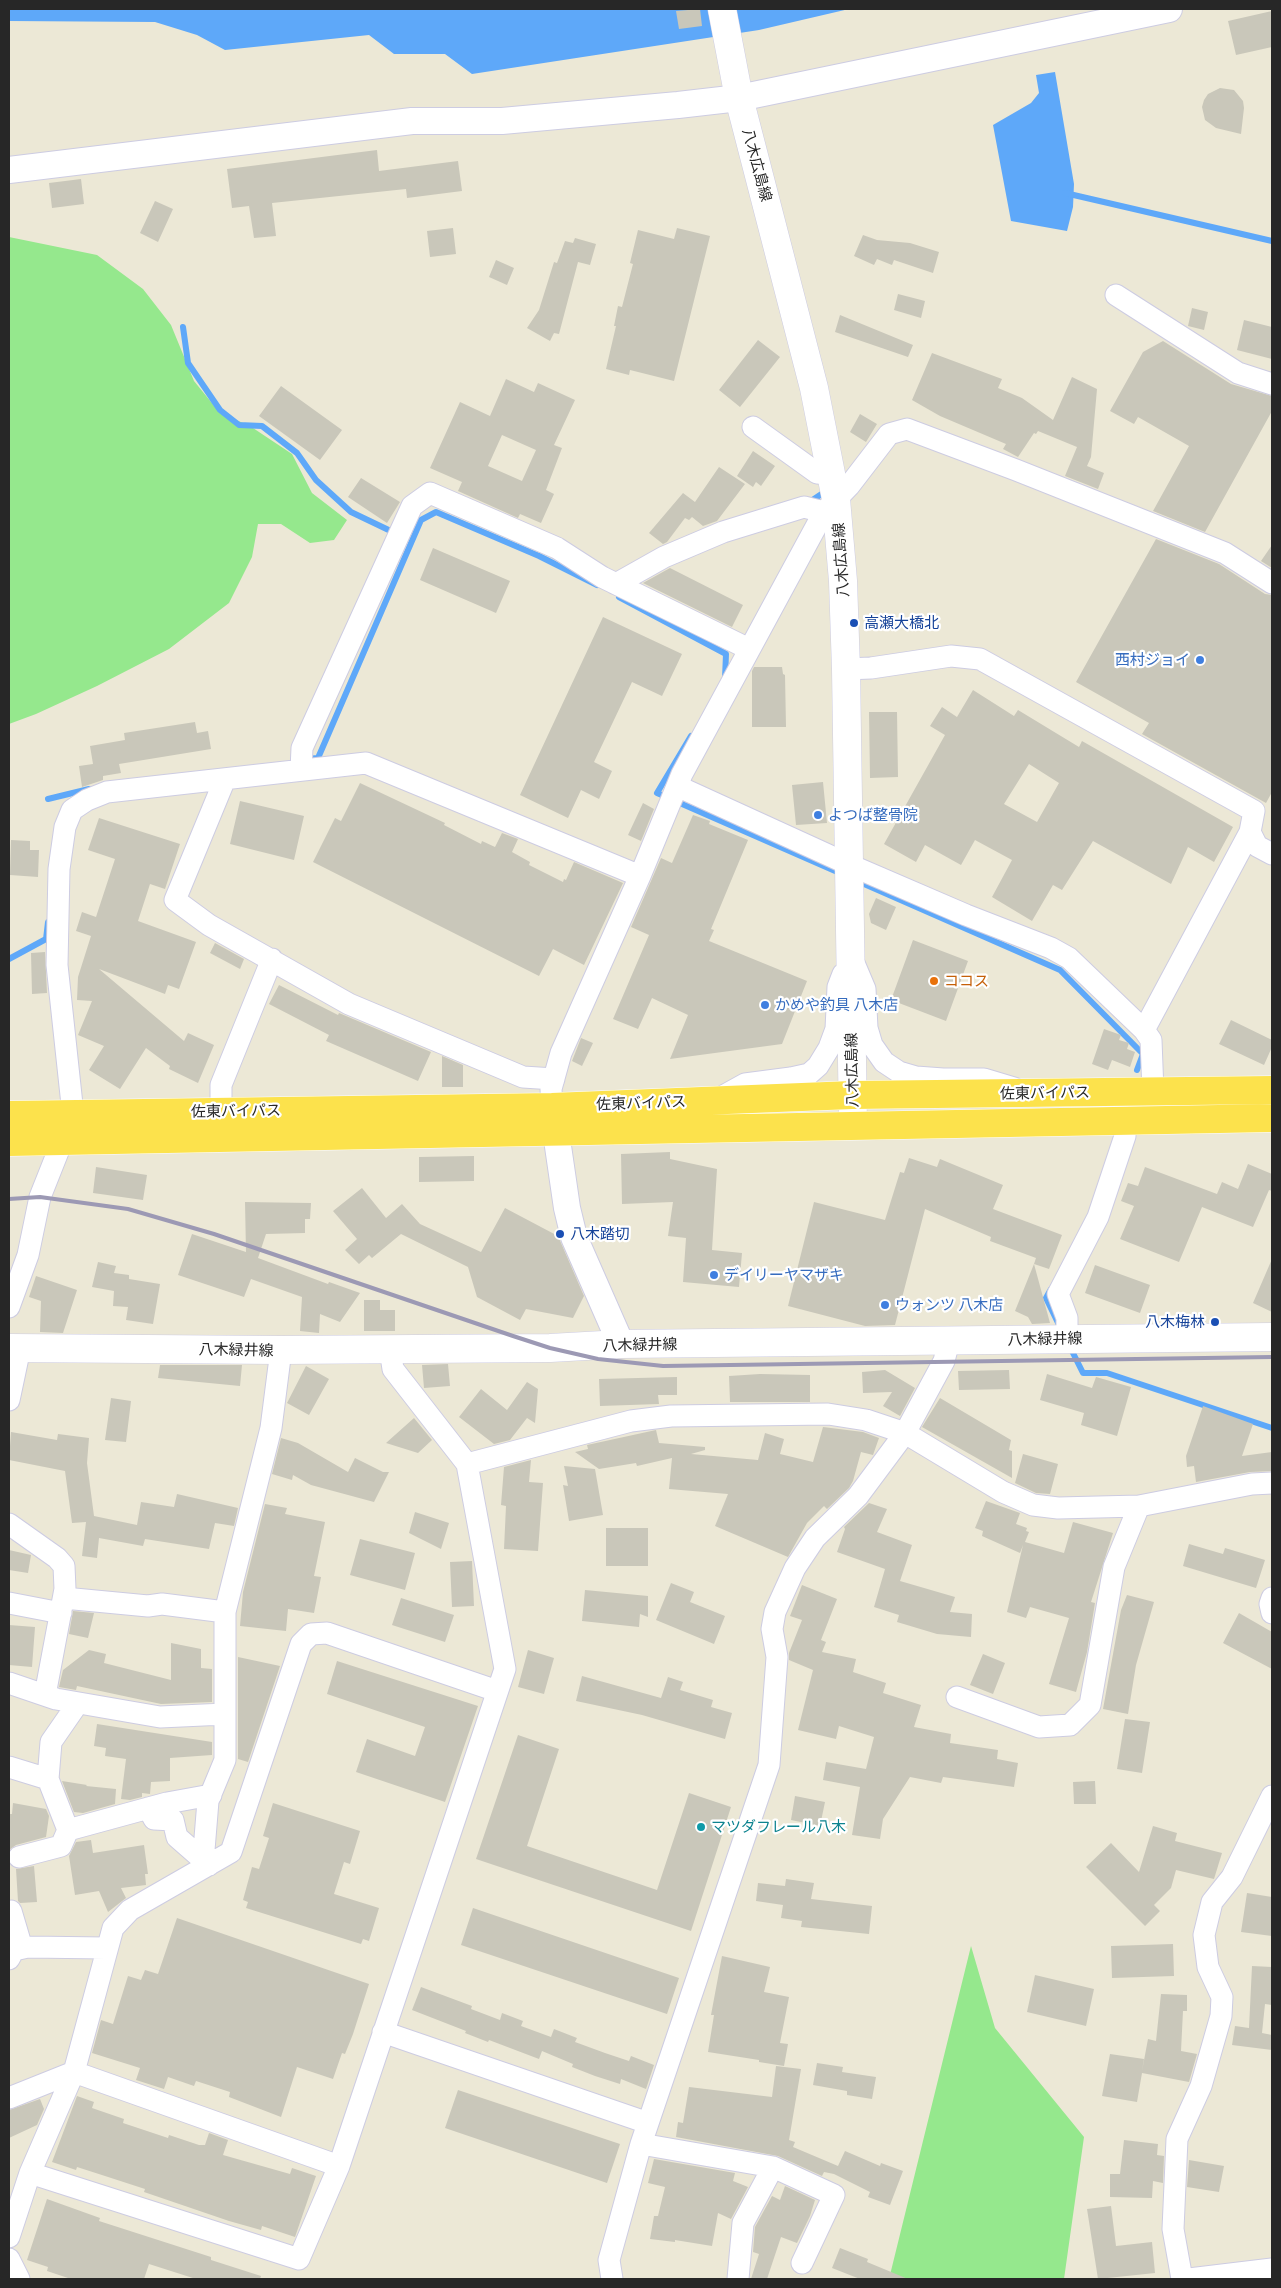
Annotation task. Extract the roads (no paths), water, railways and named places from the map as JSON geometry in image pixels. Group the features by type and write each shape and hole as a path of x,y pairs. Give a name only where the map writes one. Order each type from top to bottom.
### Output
{"highway":[{"name":"佐東バイパス","path":"9,1142 554,1120 716,1101 852,1096 1272,1090"},
{"name":"佐東バイパス","path":"9,1115 221,1112 853,1125 1126,1122 1272,1118"}],"main road":[{"name":"八木広島線","path":"722,9 739,98 814,388 843,580 850,864 853,1125"},
{"name":"八木緑井線","path":"14,1348 281,1350 550,1348 620,1344 1272,1337"}],"street":[{"path":"9,170 412,121 502,120 739,98 1168,9"},
{"path":"1116,295 1238,373 1272,384"},
{"path":"753,427 817,473 830,495"},
{"path":"616,584 664,557 724,532 804,507 849,486 889,434 907,430 1225,552 1272,583"},
{"path":"301,770 302,748 412,506 430,492 557,548 616,584 749,649"},
{"path":"620,1344 574,1237 567,1208 551,1089 561,1053 640,876 677,786 830,495"},
{"path":"846,669 871,668 951,656 980,659 1254,811 1250,832 1144,1030"},
{"path":"9,1307 28,1255 40,1197 60,1141 73,1114 57,965 59,869 65,827 72,810 87,800 106,792 366,763 640,876"},
{"path":"224,779 175,900 209,925 349,1004 523,1077 554,1079"},
{"path":"677,786 966,915 1052,948 1069,958 1144,1030 1151,1040 1153,1092"},
{"path":"1250,832 1257,846 1272,854"},
{"path":"851,955 865,989 867,1028 872,1045 884,1062 899,1072 916,1077 984,1079 1030,1093"},
{"path":"716,1101 745,1084 809,1074 818,1066 830,1048 836,1029 838,987 851,955"},
{"path":"221,1112 221,1085 272,959"},
{"path":"1066,1339 1067,1318 1058,1294 1098,1217 1125,1136 1126,1122"},
{"path":"612,2279 609,2260 641,2144 770,1765 777,1657 772,1629 775,1612 795,1568 815,1538 858,1496 905,1433 944,1361 948,1341"},
{"path":"9,1400 14,1348"},
{"path":"30,2173 299,2259 339,2166 504,1669 467,1464 393,1369 390,1349"},
{"path":"209,1865 204,1850 208,1801 224,1760 225,1612 271,1428 281,1350"},
{"path":"467,1464 631,1421 671,1416 828,1414 866,1420 905,1433 1003,1492 1033,1505 1058,1508 1139,1506 1252,1484 1272,1484"},
{"path":"957,1697 1039,1727 1070,1725 1090,1705 1114,1567 1139,1506"},
{"path":"9,1524 57,1558 64,1566 62,1605 45,1695"},
{"path":"1272,1598 1270,1604 1272,1613"},
{"path":"9,1603 148,1606 162,1604 225,1612"},
{"path":"9,2237 30,2173 74,2072 106,1948 113,1928 130,1910 231,1852 301,1644 311,1634 327,1633 497,1691"},
{"path":"9,1683 45,1695 78,1703 160,1717 225,1714"},
{"path":"19,1857 61,1846 68,1830 48,1779 51,1742 78,1703"},
{"path":"9,1767 48,1779"},
{"path":"68,1830 148,1808 211,1795"},
{"path":"1182,2279 1174,2230 1177,2139 1201,2086 1221,2016 1222,1997 1208,1967 1204,1935 1212,1902 1232,1877 1272,1796"},
{"path":"148,1808 154,1819 172,1820 177,1837 209,1865"},
{"path":"9,1909 15,1954 106,1948"},
{"path":"383,2032 648,2123"},
{"path":"9,2098 74,2072 339,2166"},
{"path":"641,2144 773,2167 834,2195 802,2263"},
{"path":"738,2279 743,2223 773,2167"},
{"path":"9,2259 20,2279"},
{"path":"1189,2279 1272,2268"}],"water":[{"path":"9,9 849,9 759,30 472,74 445,54 394,54 369,35 225,50 197,35 155,22 9,21"},
{"path":"1055,72 1074,184 1073,207 1067,231 1011,221 993,125 1031,103 1039,93 1036,75"}],"waterway":[{"path":"1065,193 1272,241"},
{"path":"183,327 188,363 220,410 239,425 262,426 297,453 316,480 351,512 397,534"},
{"path":"808,503 826,491"},
{"path":"304,759 318,758 421,520 436,512 539,556 597,585"},
{"path":"619,597 726,654 725,678"},
{"path":"691,736 657,793 842,874"},
{"path":"48,799 89,789"},
{"path":"855,880 1060,970 1143,1054 1137,1070"},
{"path":"9,959 46,939 48,922"},
{"path":"1051,1289 1046,1298 1060,1327"},
{"path":"1070,1347 1083,1373 1107,1373 1272,1428"}],"railway":[{"path":"9,1199 40,1197 128,1209 214,1234 550,1348 598,1359 663,1366 1272,1357"}],"place":[{"name":"高瀬大橋北","path":"854,623"},
{"name":"西村ジョイ","path":"1200,660"},
{"name":"よつば整骨院","path":"818,815"},
{"name":"ココス","path":"934,981"},
{"name":"かめや釣具 八木店","path":"765,1005"},
{"name":"八木踏切","path":"560,1234"},
{"name":"デイリーヤマザキ","path":"714,1275"},
{"name":"ウォンツ 八木店","path":"885,1305"},
{"name":"八木梅林","path":"1215,1322"},
{"name":"マツダフレール八木","path":"701,1827"}]}
